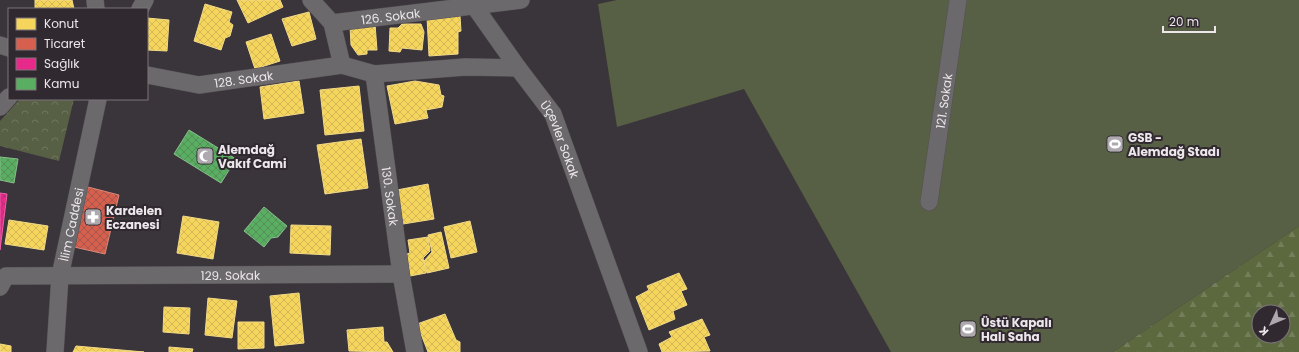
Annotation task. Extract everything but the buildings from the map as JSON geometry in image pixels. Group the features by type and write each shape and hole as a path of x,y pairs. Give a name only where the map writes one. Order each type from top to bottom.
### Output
{"street":[{"path":"311,0 332,23 342,65 374,74 465,67 518,68"},
{"name":"126. Sokak","path":"332,23 472,2 522,0"},
{"name":"121. Sokak","path":"929,202 958,0"},
{"name":"Üçevler Sokak","path":"472,2 518,68 553,114 639,352"},
{"name":"128. Sokak","path":"148,75 199,86 342,65"},
{"name":"130. Sokak","path":"374,74 401,274 414,352"},
{"path":"0,107 8,98"},
{"name":"İlim Caddesi","path":"55,352 60,276 98,100"},
{"name":"129. Sokak","path":"2,280 60,276 401,274"}],"green space":[{"path":"617,0 1299,0 1299,226 1113,352 891,352 744,89 617,127 598,4"},
{"path":"19,100 74,100 59,161 0,146 0,121"},
{"path":"1299,226 1299,352 1113,352"}],"place":[{"name":"GSB - Alemdağ Stadı","path":"1115,144"},
{"name":"Alemdağ Vakıf Cami","path":"205,156"},
{"name":"Kardelen Eczanesi","path":"93,217"},
{"name":"Üstü Kapalı Halı Saha","path":"968,329"}]}
